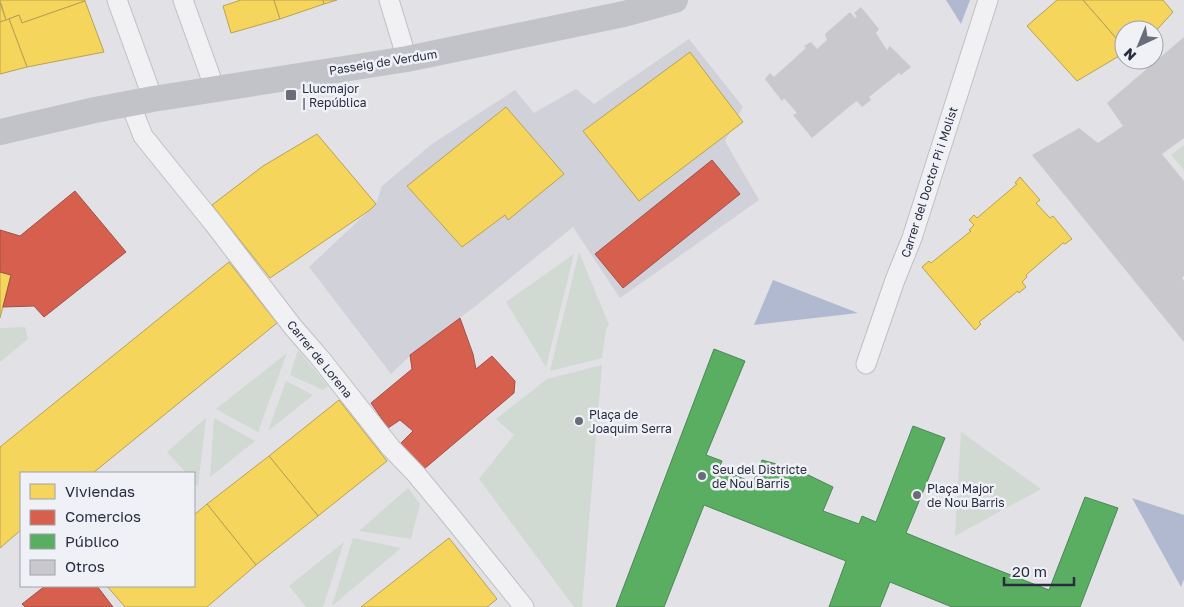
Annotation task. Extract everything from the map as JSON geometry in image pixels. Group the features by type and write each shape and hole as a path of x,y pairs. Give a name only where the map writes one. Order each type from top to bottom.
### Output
{"main road":[{"name":"Passeig de Verdum","path":"0,132 142,101 407,59 622,7 675,0"}],"street":[{"name":"Carrer de Lorena","path":"117,0 142,101 142,136 220,231 293,327 391,448 416,474 524,607"},
{"path":"183,0 215,89"},
{"path":"389,0 407,59"},
{"name":"Carrer del Doctor Pi i Molist","path":"866,364 895,280 912,238 988,0"}],"shaded area":[{"path":"689,39 743,107 725,141 759,200 620,298 573,227 477,305 415,351 391,374 309,267 376,204 382,186 432,144 515,90 534,113 576,89 594,104"},
{"path":"1184,145 1184,170 1171,155"},
{"path":"579,252 609,325 606,329 602,358 550,371"},
{"path":"574,254 546,367 506,302"},
{"path":"25,327 28,339 0,362 0,328"},
{"path":"298,350 328,386 323,390 290,375"},
{"path":"287,353 258,432 216,409"},
{"path":"602,365 582,607 574,607 479,479 514,435 496,419 547,379"},
{"path":"286,381 313,395 268,431"},
{"path":"206,418 198,487 195,483 195,472 185,472 167,452"},
{"path":"214,418 255,441 210,477"},
{"path":"961,432 1041,489 955,536"},
{"path":"408,488 420,504 411,539 359,531"},
{"path":"353,538 401,548 332,606"},
{"path":"344,542 323,607 306,607 289,586"}],"water":[{"path":"946,0 970,0 961,24"},
{"path":"773,280 858,313 754,325"},
{"path":"1132,498 1184,515 1184,579 1181,587"}],"building: Viviendas":[{"path":"0,0 85,1 22,23 19,15 6,20"},
{"path":"241,0 274,0 280,19 231,33 223,6"},
{"path":"274,0 323,0 324,4 280,19"},
{"path":"323,0 337,0 324,4"},
{"path":"1057,0 1083,0 1114,36 1114,59 1077,81 1027,26"},
{"path":"1083,0 1163,0 1173,12 1164,22 1164,20 1114,20 1114,36"},
{"path":"85,1 104,52 27,67 9,19 19,15 22,23"},
{"path":"0,3 6,20 0,22"},
{"path":"9,19 27,67 0,74 0,22"},
{"path":"690,52 743,122 639,201 583,131"},
{"path":"506,107 564,174 508,220 505,215 462,247 407,186"},
{"path":"317,134 376,204 270,278 212,205 263,166"},
{"path":"1020,177 1040,200 1036,203 1050,218 1053,216 1072,239 1065,244 1063,243 1026,275 1027,277 1022,282 1026,287 1019,293 1018,291 979,322 981,324 975,330 922,267 929,261 931,263 971,231 969,230 974,225 969,220 974,215 977,218 1017,184 1015,183"},
{"path":"229,262 277,323 94,472 20,472 20,531 0,548 0,447"},
{"path":"0,272 11,275 0,318"},
{"path":"339,400 387,461 318,516 269,456"},
{"path":"269,456 318,516 256,565 207,504"},
{"path":"207,504 256,565 207,607 125,607 108,587 195,587 195,514"},
{"path":"449,538 497,599 487,607 361,607"}],"building: Comercios":[{"path":"712,160 740,194 623,288 595,254"},
{"path":"75,191 126,252 44,317 34,306 3,307 11,275 0,272 0,230 20,236"},
{"path":"460,318 473,354 476,369 492,356 515,381 514,393 424,469 399,445 413,431 400,420 388,428 371,403 412,369 410,355"},
{"path":"44,587 98,587 113,607 25,607 22,604"}],"building: Público":[{"name":"Seu del Districte de Nou Barris","path":"714,349 745,361 706,455 722,461 719,468 753,483 762,460 798,470 833,487 823,511 859,524 862,516 876,522 913,426 945,438 906,533 975,561 1049,590 1085,497 1118,508 1080,607 952,607 890,582 880,607 829,607 846,561 704,505 664,607 616,607"}],"building: Otros":[{"path":"861,7 879,29 876,33 887,50 890,46 911,67 901,75 899,73 869,97 871,100 862,107 857,101 812,138 793,115 797,113 784,98 782,101 765,79 770,73 774,77 806,48 804,46 811,42 817,49 827,40 825,34 850,12 855,18 857,16 854,13"},
{"path":"1184,37 1184,138 1162,154 1184,181 1184,276 1182,278 1184,281 1184,342 1032,155 1079,128 1098,143 1123,126 1107,103 1146,70 1164,70 1164,54"}],"place":[{"name":"Llucmajor | República","path":"291,95"},
{"name":"Plaça de Joaquim Serra","path":"579,421"},
{"name":"Seu del Districte de Nou Barris","path":"702,476"},
{"name":"Plaça Major de Nou Barris","path":"917,495"}]}
